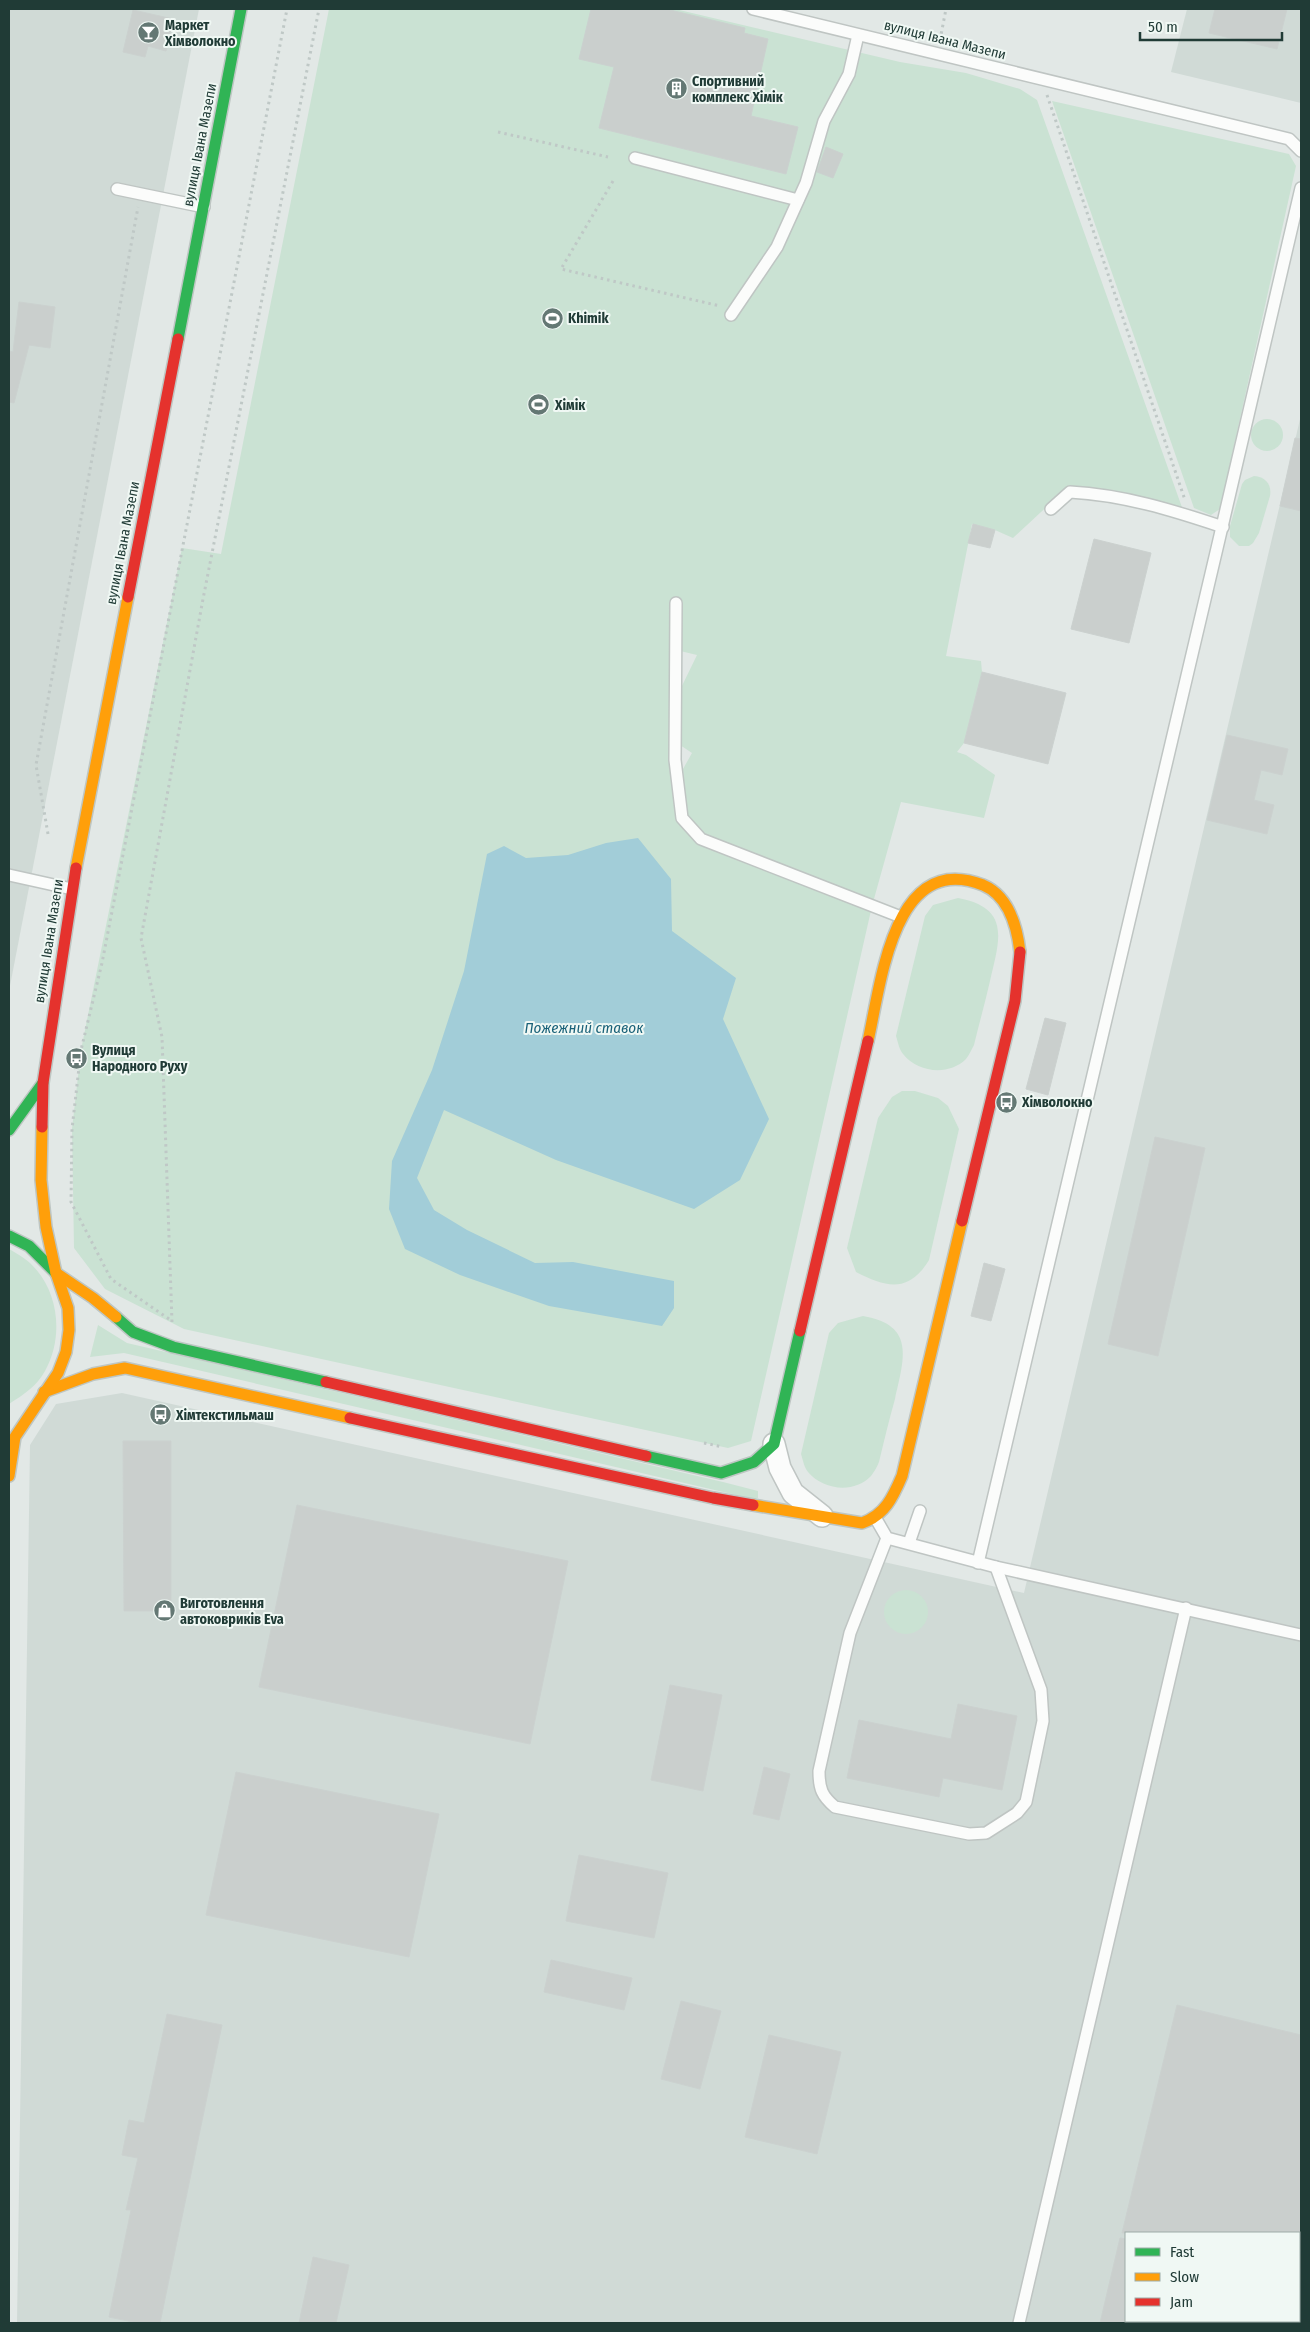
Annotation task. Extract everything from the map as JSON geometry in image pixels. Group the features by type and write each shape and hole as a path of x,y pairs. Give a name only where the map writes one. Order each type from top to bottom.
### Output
{"street":[{"name":"вулиця Івана Мазепи","path":"44,1392 58,1373 66,1352 70,1330 68,1308 56,1273 46,1228 41,1180 44,1084 72,889 204,207 240,9"},
{"path":"15,1414 44,1392 94,1374 125,1368 713,1498 862,1523 876,1519 891,1502 902,1476 1020,978 1020,947 1015,923 1005,902 985,887 964,880 944,880 927,886 912,898 901,916 890,946 774,1444 780,1468 793,1493 822,1516"},
{"name":"вулиця Івана Мазепи","path":"9,1130 44,1084"},
{"path":"9,1236 29,1246 56,1273 93,1298 133,1332 173,1347 721,1473 754,1462 774,1444"},
{"path":"9,1476 15,1437 44,1392"}],"lane":[{"name":"вулиця Івана Мазепи","path":"754,9 1289,139 1301,151"},
{"path":"733,312 777,247 806,183 824,121 850,74 858,35"},
{"path":"635,158 798,200"},
{"path":"978,1562 1047,1260 1224,527 1301,188"},
{"path":"117,189 204,207"},
{"path":"1051,509 1070,492 1105,494 1224,527"},
{"path":"676,604 675,760 682,818 701,839 901,916"},
{"path":"9,875 72,889"},
{"path":"909,1543 920,1511"},
{"path":"876,1519 887,1538 996,1568 1186,1608 1301,1635"},
{"path":"887,1538 850,1633 819,1771 819,1787 824,1798 836,1807 969,1834 986,1833 1017,1813 1026,1802 1043,1721 1041,1690 996,1568"},
{"path":"1019,2323 1186,1608"}],"path":[{"path":"178,1326 111,1279 71,1202 72,1129 81,1050 102,963 287,9"},
{"path":"172,1322 162,1036 141,938 203,599 319,9"},
{"path":"937,53 946,9"},
{"path":"1042,80 1187,505 1198,519"},
{"path":"498,132 608,157"},
{"path":"613,181 561,270 733,312"},
{"path":"48,834 36,765 141,194"},
{"path":"700,1443 728,1448"}],"shaded area":[{"path":"9,9 199,9 9,991"},
{"path":"1187,9 1301,9 1301,103 1171,72"},
{"path":"1301,415 1301,2323 17,2323 30,1445 56,1404 122,1393 1024,1593"}],"green space":[{"path":"329,9 675,9 900,62 966,73 1020,89 1037,100 1184,513 1108,491 1068,487 1013,538 995,530 972,524 946,656 981,661 982,672 964,743 957,752 966,755 995,775 984,818 901,802 872,906 751,1441 728,1448 184,1329 105,1289 74,1248 72,1129 81,1050 182,548 221,554","holes":["676,650 697,655 680,690 680,745 692,753 683,769 686,811 699,836 682,818"]},
{"path":"1052,101 1289,154 1296,166 1220,509 1211,515 1194,508"},
{"path":"1267,419 1273,420 1278,424 1282,429 1282,441 1278,446 1273,450 1267,451 1261,450 1256,446 1252,441 1251,435 1252,429 1256,424 1261,420"},
{"path":"1254,476 1262,478 1267,482 1270,488 1270,496 1259,533 1253,543 1249,546 1239,546 1230,537 1230,526 1242,484 1245,480"},
{"path":"958,898 975,903 987,910 994,918 998,928 998,940 974,1045 966,1059 959,1064 943,1070 934,1070 917,1065 909,1060 902,1052 896,1036 925,916 933,905"},
{"path":"902,1091 915,1091 938,1098 948,1106 959,1129 929,1260 914,1278 905,1283 887,1284 856,1272 847,1248 878,1118 892,1097"},
{"path":"9,1249 29,1262 48,1287 56,1315 56,1329 55,1344 51,1358 42,1376 29,1390 9,1404"},
{"path":"863,1316 892,1327 899,1336 903,1358 879,1462 871,1476 864,1482 856,1486 839,1488 822,1483 814,1478 807,1470 801,1454 829,1333 838,1323"},
{"path":"98,1325 127,1343 723,1482 758,1491 758,1498 749,1498 124,1353 90,1357"},
{"path":"910,1590 922,1596 927,1603 927,1621 922,1628 915,1633 902,1634 894,1631 887,1624 884,1608 887,1600 894,1593"}],"water":[{"name":"Пожежний ставок","path":"638,838 671,879 672,931 736,978 723,1019 769,1119 740,1180 694,1209 556,1160 444,1110 417,1178 434,1210 467,1230 535,1263 573,1262 674,1281 674,1308 662,1326 549,1306 460,1275 405,1249 389,1209 392,1161 432,1070 464,971 487,854 504,846 526,858 568,855 606,843"}],"building":[{"name":"Спортивний комплекс Хімік","path":"591,9 666,9 745,28 744,33 768,39 751,116 798,127 786,174 599,128 614,67 579,59"},
{"path":"1215,9 1287,9 1277,49 1209,33"},
{"name":"Маркет Хімволокно","path":"133,10 173,19 166,51 148,46 145,57 123,52"},
{"path":"826,147 843,154 833,178 817,172"},
{"path":"19,302 55,307 50,348 29,345 14,403 9,402 9,351 13,352"},
{"path":"1295,438 1301,439 1301,511 1280,506"},
{"path":"973,524 995,530 990,548 968,543"},
{"path":"1094,539 1151,553 1129,643 1071,629"},
{"path":"982,672 1066,693 1048,764 964,743"},
{"path":"1227,735 1288,749 1282,775 1261,770 1254,800 1274,805 1267,834 1207,820"},
{"path":"1045,1018 1066,1023 1048,1095 1026,1089"},
{"path":"1155,1137 1205,1148 1158,1356 1108,1344"},
{"path":"984,1263 1005,1269 991,1321 971,1316"},
{"path":"123,1441 171,1441 171,1611 124,1611"},
{"path":"297,1505 568,1561 530,1744 259,1687"},
{"path":"670,1685 722,1695 703,1791 651,1780"},
{"path":"958,1704 1017,1716 1002,1790 943,1778 939,1797 847,1778 859,1720 951,1739"},
{"path":"764,1767 790,1774 779,1820 753,1814"},
{"path":"236,1772 439,1814 409,1957 206,1915"},
{"path":"579,1855 668,1873 654,1938 566,1921"},
{"path":"551,1960 632,1978 624,2010 544,1992"},
{"path":"681,2001 721,2011 700,2089 661,2079"},
{"path":"1177,2005 1301,2035 1301,2233 1122,2233"},
{"path":"167,2014 222,2025 160,2323 138,2323 109,2317 131,2210 126,2210 138,2158 122,2155 129,2120 144,2123"},
{"path":"769,2035 841,2052 817,2154 745,2137"},
{"path":"1120,2238 1125,2239 1126,2323 1100,2323"},
{"path":"313,2257 349,2265 336,2323 299,2323"}],"traffic: fast":[{"path":"178,339 241,9"},
{"path":"9,1130 43,1083"},
{"path":"9,1236 29,1246 56,1273"},
{"path":"116,1317 133,1332 173,1347 326,1382"},
{"path":"646,1456 721,1473 754,1462 774,1444 800,1331"}],"traffic: slow":[{"path":"76,868 128,597"},
{"path":"868,1041 886,957 897,929 910,904 929,887 953,879 983,885 992,890 999,896 1010,913 1017,932 1020,952"},
{"path":"9,1476 15,1437 58,1373 66,1352 69,1330 68,1308 56,1273 46,1227 41,1180 42,1127"},
{"path":"753,1505 862,1523 877,1515 887,1504 902,1476 962,1221"},
{"path":"56,1273 93,1298 116,1317"},
{"path":"44,1392 93,1374 125,1368 350,1418"}],"traffic: jam":[{"path":"128,597 178,339"},
{"path":"42,1127 43,1083 76,868"},
{"path":"962,1221 1015,1001 1020,952"},
{"path":"800,1331 868,1041"},
{"path":"326,1382 646,1456"},
{"path":"350,1418 713,1498 753,1505"}],"place":[{"name":"Маркет Хімволокно","path":"149,33"},
{"name":"Спортивний комплекс Хімік","path":"676,89"},
{"name":"Khimik","path":"552,318"},
{"name":"Хімік","path":"539,405"},
{"name":"Вулиця Народного Руху","path":"76,1058"},
{"name":"Хімволокно","path":"1006,1102"},
{"name":"Хімтекстильмаш","path":"160,1415"},
{"name":"Виготовлення автоковриків Eva","path":"164,1611"}]}
